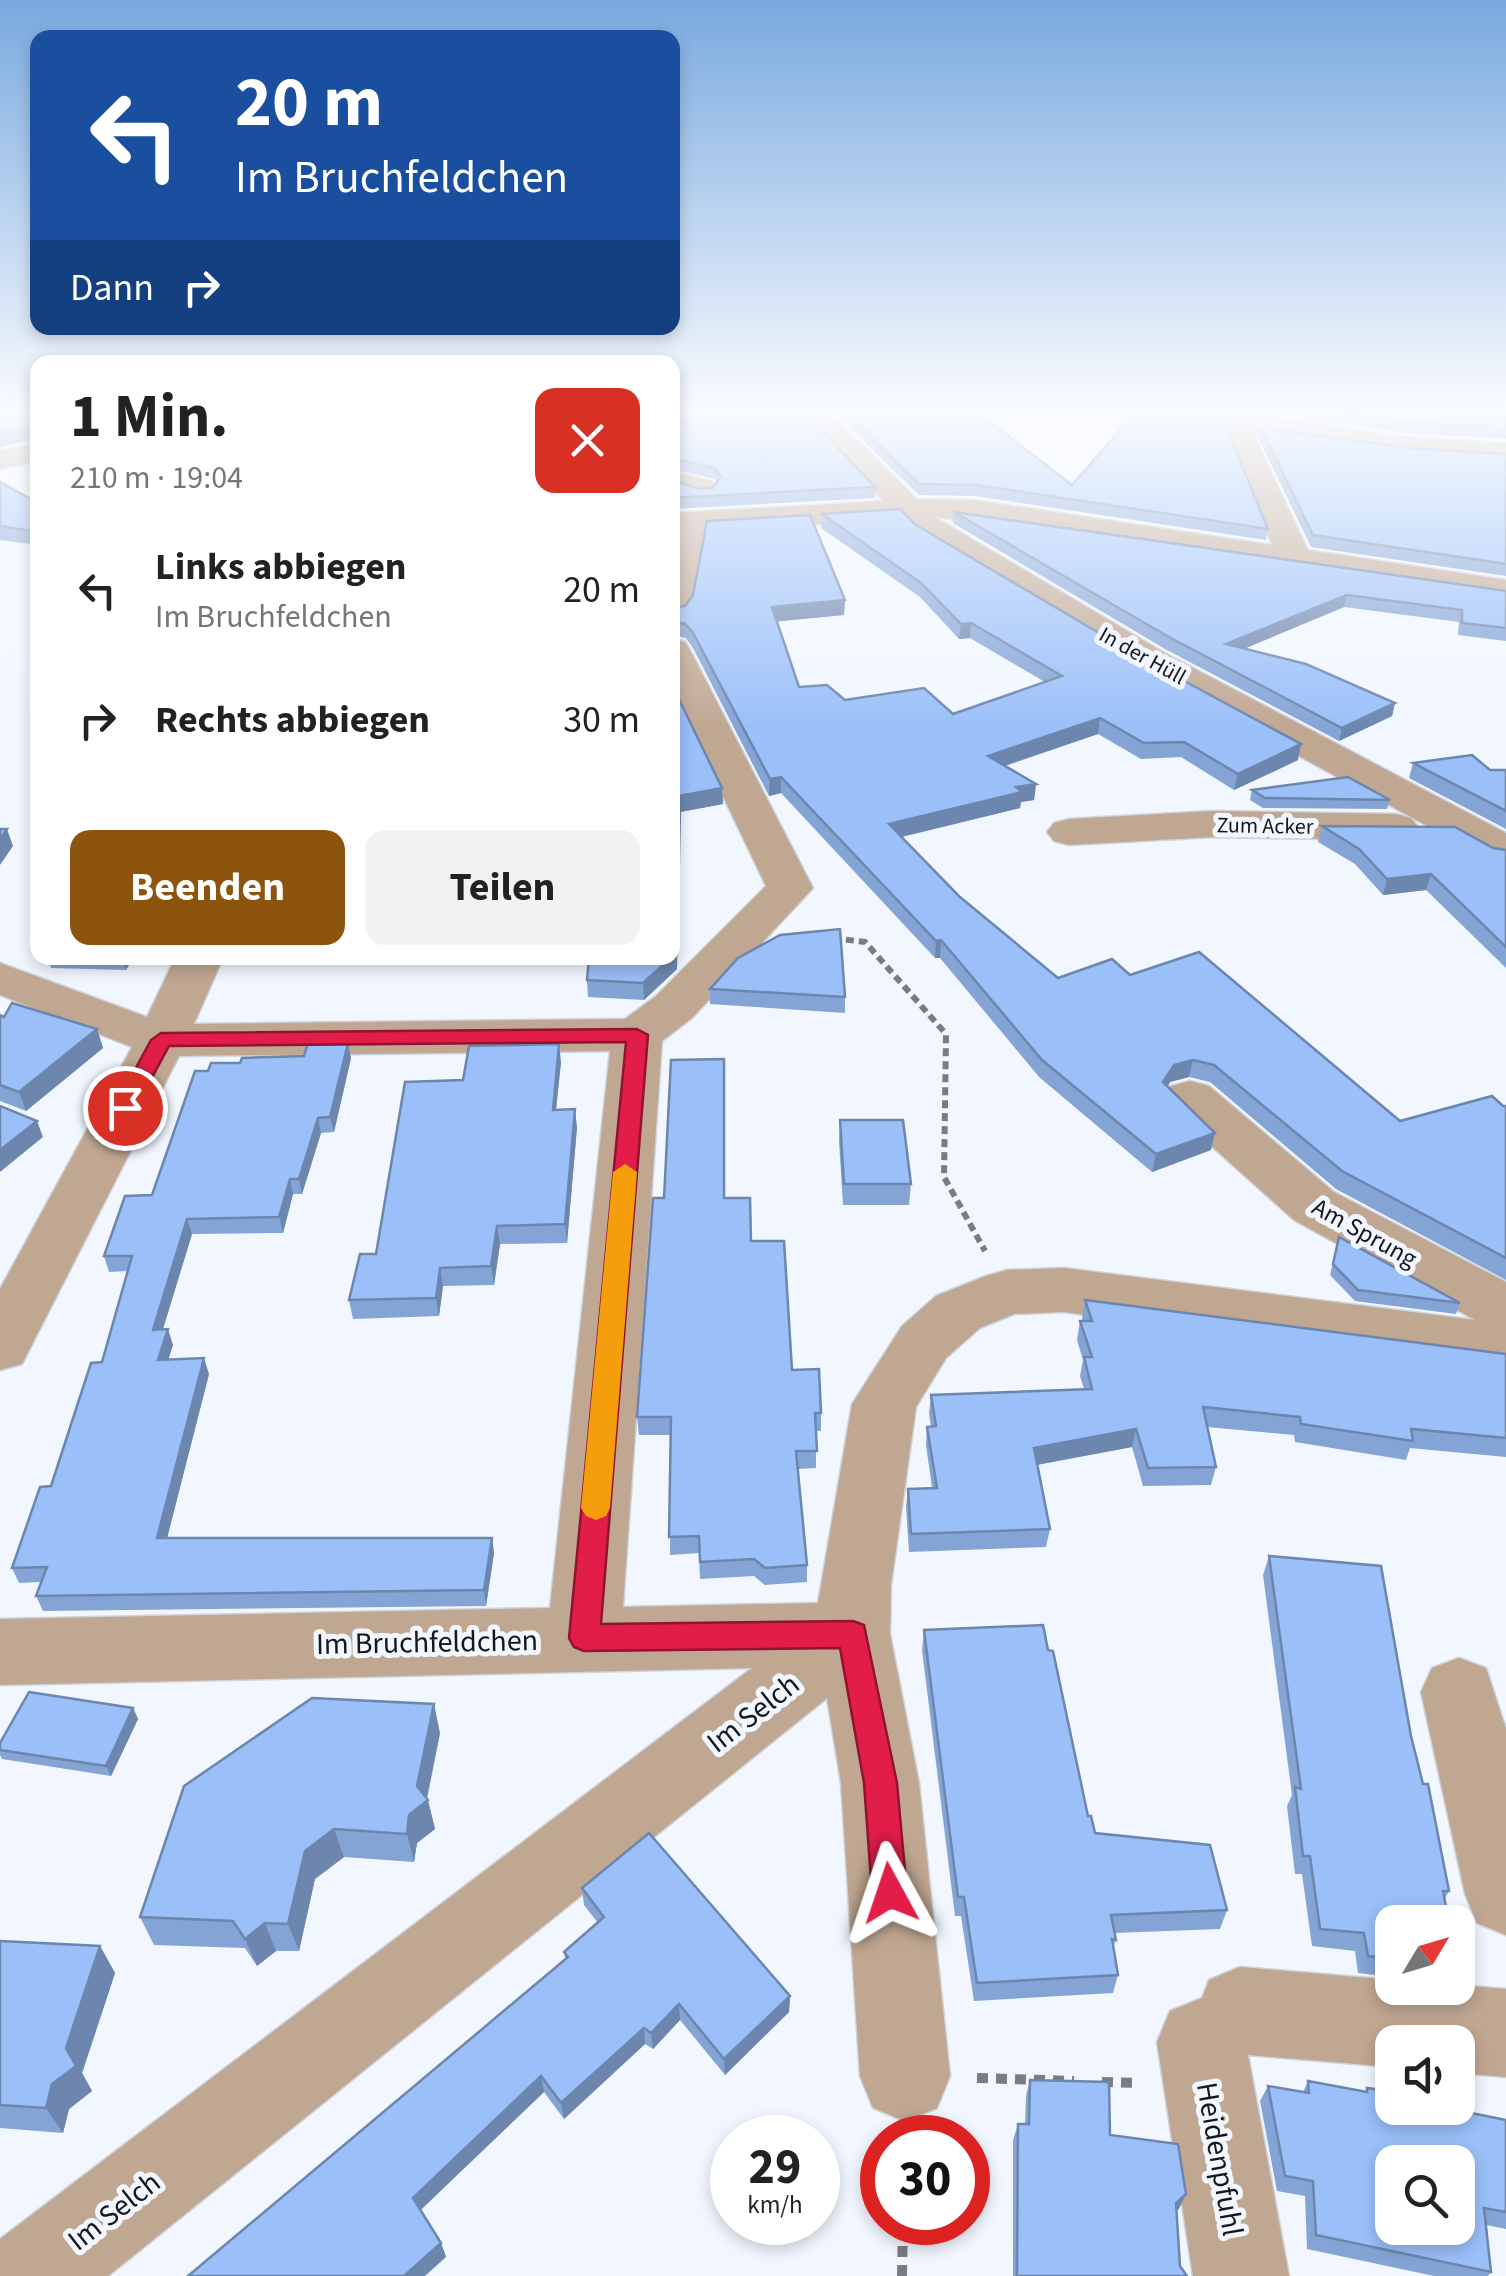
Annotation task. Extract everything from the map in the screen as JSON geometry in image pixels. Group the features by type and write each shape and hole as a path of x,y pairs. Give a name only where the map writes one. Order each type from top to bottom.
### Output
{"street":[{"path":"681,522 753,518"},
{"name":"In der Hüll","path":"917,518 929,530 1115,640 1506,851"},
{"path":"1029,518 1506,590"},
{"path":"1277,518 1295,558"},
{"path":"0,978 161,1040 637,1035 674,1007 790,888 680,666"},
{"name":"Zum Acker","path":"1069,832 1162,825 1460,825"},
{"path":"0,1347 161,1040 196,965"},
{"path":"584,1638 637,1035"},
{"name":"Am Sprung","path":"1190,1098 1314,1206 1506,1309"},
{"path":"905,2076 880,1783 854,1610 884,1404 924,1342 958,1312 1006,1292 1092,1291 1506,1347"},
{"name":"Im Bruchfeldchen","path":"0,1652 584,1638 854,1610"},
{"name":"Im Selch","path":"31,2276 854,1610"},
{"path":"1459,1692 1506,1894"},
{"path":"1215,2046 1506,2033"},
{"name":"Heidenpfuhl","path":"1215,2046 1241,2276"}],"path":[{"path":"790,888 822,936 865,942 946,1034 944,1177 1006,1292"},
{"path":"905,2076 1215,2046"},
{"path":"902,2276 903,2245"}],"building":[{"path":"0,518 30,518 30,531 0,526"},
{"path":"811,518 845,600 772,607 799,687 827,685 845,700 924,688 953,714 1062,676 971,623 961,624 921,583 828,518 909,518 1138,656 1301,744 1238,774 1184,742 1144,743 1100,718 988,756 1036,784 1016,787 1022,792 889,824 960,897 1058,978 1112,959 1130,975 1199,952 1400,1121 1492,1096 1506,1106 1506,1258 1342,1171 1214,1065 1193,1060 1174,1065 1163,1082 1215,1133 1156,1154 1042,1060 941,940 936,941 781,777 770,779 693,633 680,623 680,607 693,595 707,521"},
{"path":"965,518 997,518 1506,591 1506,628 1462,623 1462,610 1347,595 1226,644 1306,664 1395,703 1342,728 1167,636"},
{"path":"1196,518 1264,518 1268,529"},
{"path":"1305,518 1506,518 1506,564 1313,535"},
{"path":"680,701 722,788 680,796"},
{"path":"1472,755 1490,770 1506,770 1506,811 1413,763"},
{"path":"1348,777 1390,800 1265,798 1252,790"},
{"path":"1322,826 1455,827 1493,848 1506,850 1506,947 1431,874 1387,879 1359,849"},
{"path":"840,929 845,997 710,989 738,958 780,935"},
{"path":"588,965 663,965 643,983 587,980"},
{"path":"12,1003 97,1029 19,1092 0,1085 0,1015 4,1017"},
{"path":"308,1043 348,1043 330,1117 318,1118 299,1179 290,1179 279,1217 187,1219 153,1330 168,1329 158,1360 204,1358 157,1538 492,1538 484,1590 36,1596 47,1567 12,1568 40,1487 51,1486 91,1363 102,1362 132,1256 104,1256 125,1196 152,1195 195,1071 208,1071 211,1063 240,1063 242,1058 304,1056"},
{"path":"559,1044 553,1110 575,1109 565,1224 497,1226 491,1266 440,1268 436,1298 349,1300 360,1254 376,1254 405,1082 463,1080 469,1046"},
{"path":"724,1059 724,1198 750,1198 751,1241 784,1241 792,1370 819,1369 821,1413 815,1413 817,1451 796,1451 807,1565 765,1568 754,1559 700,1562 699,1536 669,1537 671,1417 637,1417 653,1198 664,1198 671,1060"},
{"path":"0,1106 37,1121 0,1150"},
{"path":"840,1120 903,1120 911,1184 844,1184"},
{"path":"1339,1237 1460,1303 1358,1290 1333,1264"},
{"path":"1085,1300 1506,1354 1506,1438 1411,1429 1413,1441 1301,1424 1300,1417 1203,1407 1216,1467 1148,1468 1136,1429 1034,1448 1050,1529 911,1534 908,1489 937,1488 927,1427 936,1426 931,1395 1092,1389 1084,1357 1092,1357 1080,1321 1092,1321"},
{"path":"1269,1556 1381,1566 1411,1736 1423,1784 1428,1784 1449,1891 1443,1891 1446,1905 1375,1905 1375,1957 1368,1956 1364,1933 1320,1929 1310,1856 1303,1856 1295,1787 1301,1789"},
{"path":"1043,1625 1048,1650 1053,1651 1095,1833 1210,1845 1227,1910 1111,1915 1118,1975 977,1983 964,1897 958,1897 924,1630"},
{"path":"29,1692 133,1708 106,1766 0,1750 0,1743"},
{"path":"312,1698 434,1704 417,1786 428,1800 409,1815 407,1834 334,1829 305,1851 288,1924 265,1923 245,1939 233,1921 140,1917 184,1786"},
{"path":"649,1833 790,1996 724,2059 679,2004 651,2033 644,2028 561,2103 541,2076 413,2198 441,2243 404,2276 188,2276 568,1957 564,1952 604,1917 582,1888"},
{"path":"0,1941 100,1946 66,2048 76,2066 52,2084 46,2108 0,2105"},
{"path":"1030,2080 1109,2082 1110,2135 1178,2144 1186,2194 1176,2203 1180,2266 1187,2276 1017,2276 1018,2124 1029,2124"},
{"path":"1308,2081 1367,2092 1367,2088 1375,2089 1375,2125 1475,2125 1475,2114 1506,2120 1506,2212 1484,2208 1491,2272 1316,2235 1313,2181 1285,2176 1268,2086 1309,2093"}],"slow traffic":[{"path":"596,1508 625,1172"}],"route":[{"path":"125,1108 161,1040 637,1035 584,1638 853,1634 880,1783 890,1893"}]}
